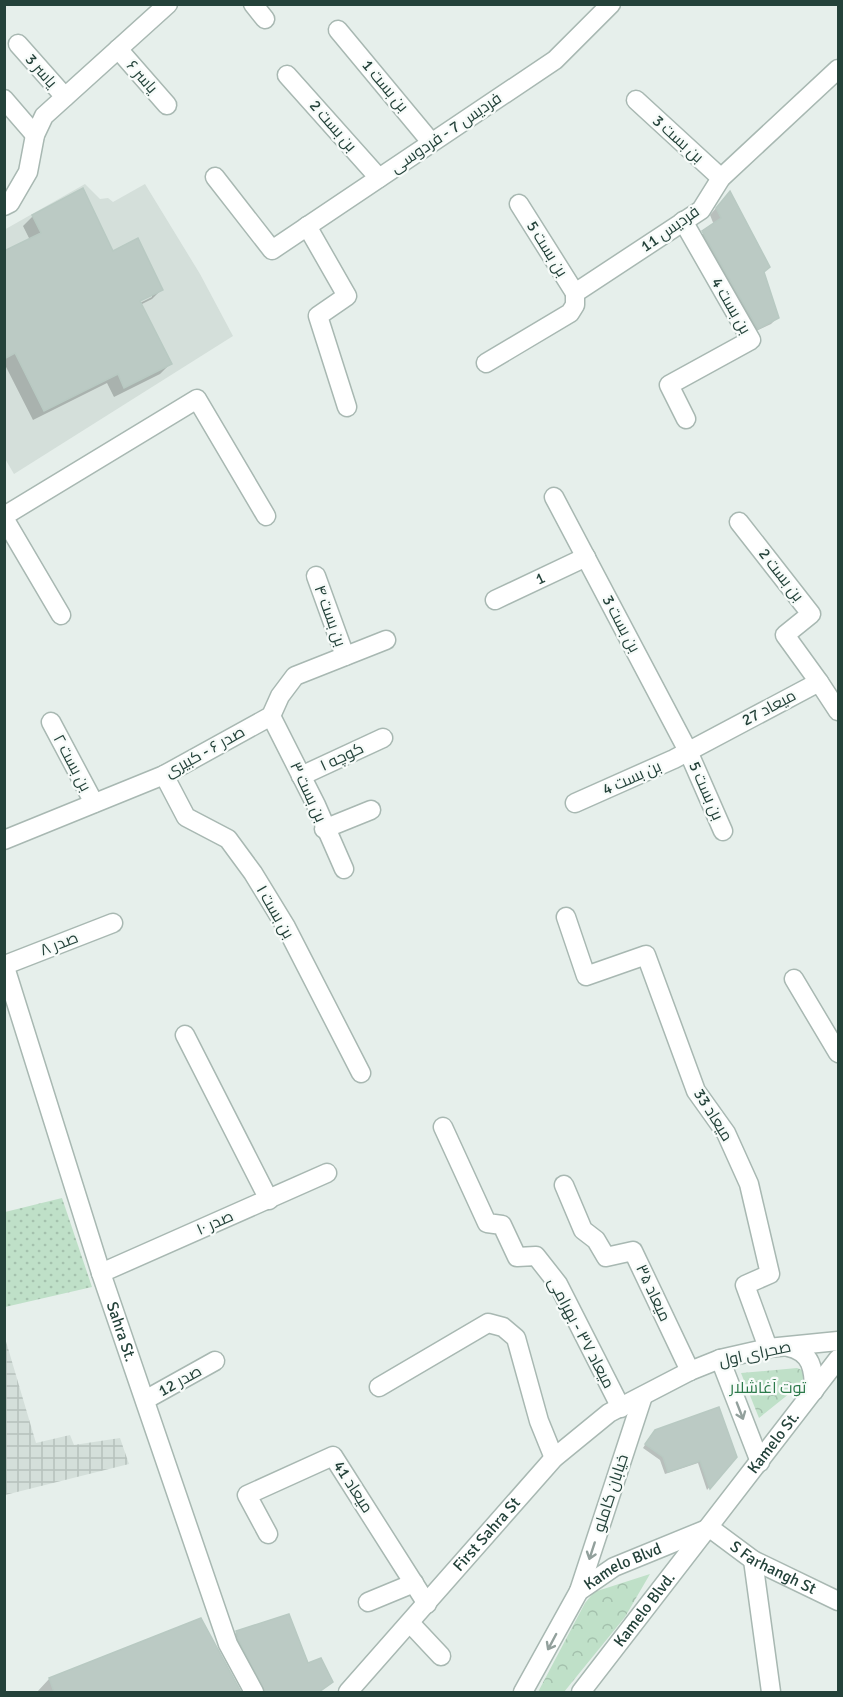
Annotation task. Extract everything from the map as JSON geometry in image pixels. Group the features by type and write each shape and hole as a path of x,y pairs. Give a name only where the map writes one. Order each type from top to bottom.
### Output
{"street":[{"path":"253,4 265,19"},
{"name":"فردیس 7 - فردوسی","path":"215,177 272,250 555,60 611,4"},
{"path":"6,202 28,172 35,135 44,116 164,6"},
{"name":"بن بست 1","path":"338,30 431,142"},
{"name":"یاسر 3","path":"18,44 64,97"},
{"name":"یاسر ۶","path":"118,49 167,105"},
{"name":"فردیس 11","path":"486,363 570,313 575,305 575,293 701,210 721,178 838,69"},
{"name":"بن بست 2","path":"287,75 379,178"},
{"path":"4,99 35,135"},
{"name":"بن بست 3","path":"636,100 721,178"},
{"name":"بن بست 5","path":"519,204 575,293"},
{"name":"بن بست 4","path":"683,221 751,340 669,385 686,419"},
{"path":"307,226 347,296 318,316 347,406"},
{"path":"61,615 7,509 197,399 266,516"},
{"name":"بن بست 3","path":"554,497 688,752"},
{"name":"بن بست 2","path":"739,522 811,614 785,635 819,682"},
{"name":"1","path":"495,600 586,557"},
{"name":"بن بست ۴","path":"316,576 345,656"},
{"path":"271,716 280,696 295,676 386,640"},
{"path":"819,682 838,711"},
{"name":"میعاد 27","path":"688,752 819,682"},
{"name":"صدر ۶ - کبیری","path":"4,840 164,775 271,716"},
{"name":"بن بست ۳","path":"271,716 344,869"},
{"name":"بن بست ۲","path":"51,722 94,803"},
{"name":"کوچه ۱","path":"301,777 383,738"},
{"name":"بن بست 4","path":"575,803 688,752"},
{"name":"بن بست 5","path":"688,752 723,831"},
{"name":"بن بست ۱","path":"164,775 186,817 228,839 253,873 286,927 361,1073"},
{"path":"324,828 371,810"},
{"name":"میعاد 33","path":"566,917 586,976 646,955 696,1091 726,1133 749,1184 770,1274 745,1285 777,1347"},
{"name":"صدر ۸","path":"5,964 113,923"},
{"name":"Sahra St.","path":"5,964 101,1273 228,1644 254,1692"},
{"path":"794,979 838,1053"},
{"path":"185,1035 269,1200"},
{"name":"میعاد ۳۷ - بهرامی","path":"443,1127 487,1223 502,1225 517,1257 536,1256 558,1284 621,1407"},
{"name":"صدر ۱۰","path":"101,1273 327,1173"},
{"name":"میعاد ۳۵","path":"564,1185 583,1230 596,1240 606,1257 633,1251 690,1371"},
{"path":"379,1387 488,1323 503,1327 516,1338 539,1421 554,1458"},
{"name":"صحرای اول","path":"643,1396 690,1371 720,1359 777,1347 838,1341"},
{"path":"777,1347 802,1351 807,1356 814,1371 814,1391"},
{"path":"720,1359 760,1462"},
{"name":"صدر 12","path":"145,1400 215,1361"},
{"name":"Kamelo St.","path":"710,1528 814,1391 837,1365"},
{"name":"First Sahra St","path":"348,1692 554,1458 621,1407 643,1396"},
{"name":"خیابان کاملو","path":"579,1590 643,1396"},
{"name":"میعاد 41","path":"268,1534 247,1495 333,1456 427,1604"},
{"name":"Kamelo Blvd","path":"523,1692 579,1590 614,1567 710,1528"},
{"name":"S Farhangh St","path":"710,1528 753,1560 838,1601"},
{"name":"Kamelo Blvd.","path":"581,1692 710,1528"},
{"path":"753,1560 771,1692"},
{"path":"368,1602 414,1583"},
{"path":"411,1623 441,1656"}],"shaded area":[{"path":"85,184 100,199 108,198 113,202 145,184 200,274 233,336 14,474 4,457 4,230"},
{"path":"5,1338 36,1443 70,1435 74,1445 120,1438 129,1464 5,1495"}],"green space":[{"path":"62,1198 92,1287 5,1307 5,1212"},
{"name":"توت آغاشلار","path":"797,1368 802,1370 805,1381 759,1418 741,1373"},
{"path":"650,1574 625,1617 564,1692 538,1692 585,1603 594,1592"}],"building":[{"path":"83,188 113,251 138,238 163,290 140,301 172,364 124,388 118,374 44,411 15,353 4,359 4,251 41,233 32,215"},
{"path":"730,191 770,267 764,272 779,318 758,329 702,231 721,218 716,208"},
{"path":"719,1407 737,1457 710,1489 700,1461 668,1472 663,1457 645,1444 655,1430"},
{"path":"289,1614 308,1663 321,1658 333,1682 319,1692 265,1692 238,1639 236,1631"},
{"path":"201,1618 241,1692 54,1692 49,1678"}]}
